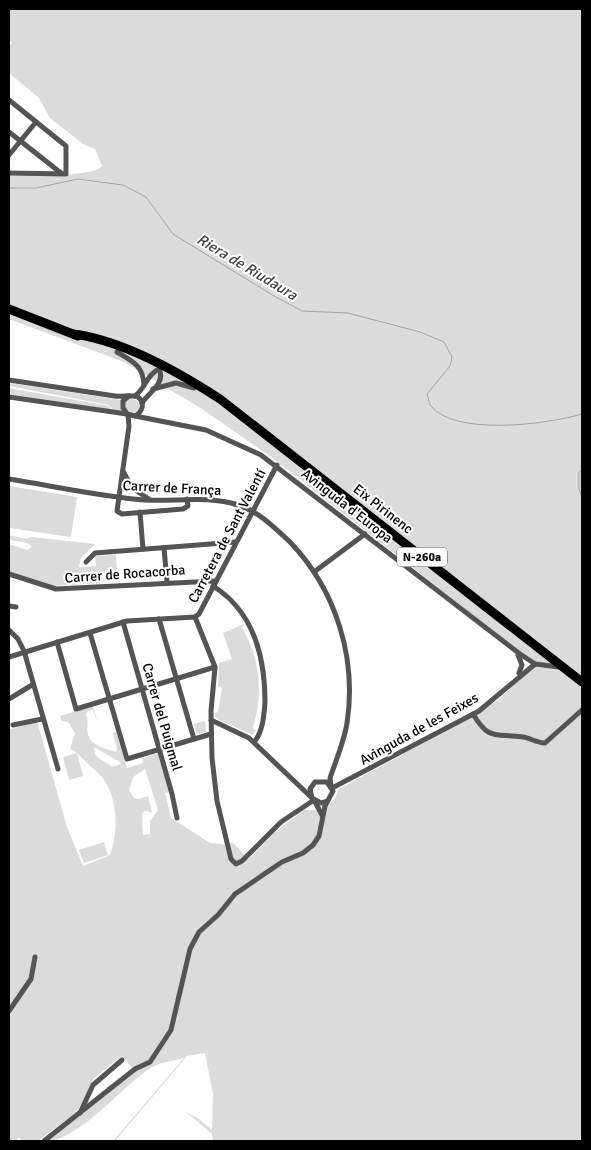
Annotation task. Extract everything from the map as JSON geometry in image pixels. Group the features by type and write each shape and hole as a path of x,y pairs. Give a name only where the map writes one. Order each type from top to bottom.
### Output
{"main road":[{"name":"Eix Pirinenc","path":"9,309 159,369 194,388 261,432"},
{"name":"Eix Pirinenc","path":"73,334 107,343 164,366 213,394 582,682"}],"street":[{"path":"9,100 66,146 64,174"},
{"path":"9,156 36,122"},
{"path":"9,132 64,174"},
{"path":"10,171 64,174"},
{"path":"107,343 159,369 161,378 142,404 140,412 131,415"},
{"path":"117,352 136,363 142,371 144,385"},
{"path":"131,415 122,405 144,385 152,372 159,369 164,369 209,394 213,394"},
{"path":"9,380 115,396 132,396 142,404 152,420"},
{"path":"153,389 176,383 194,388"},
{"name":"Avinguda d'Europa","path":"9,397 194,426 222,435 277,466 509,646 535,664 555,665 570,673"},
{"path":"131,415 116,508 119,513 184,509 188,505 188,500"},
{"name":"Carretera de Sant Valentí","path":"195,617 199,614 277,466"},
{"path":"122,471 135,490 152,500"},
{"name":"Carrer de França","path":"9,479 118,497 230,503 252,512 282,534 314,572 336,614 349,671 347,722 334,768 331,787"},
{"path":"140,512 144,549"},
{"path":"314,572 365,534"},
{"path":"86,562 93,553 236,542"},
{"path":"164,548 167,582"},
{"name":"Carrer de Rocacorba","path":"9,575 56,589 167,582 214,583"},
{"path":"214,583 246,618 262,662 264,711 261,730 254,742"},
{"path":"9,606 16,607"},
{"path":"9,657 123,622 195,617 215,667 211,720 214,782 231,858 236,864 281,822 313,799"},
{"path":"159,618 194,739"},
{"name":"Carrer del Puigmal","path":"123,622 160,749 177,818"},
{"path":"9,630 18,639 24,651 32,685 58,769"},
{"path":"90,633 127,758 211,734"},
{"path":"57,642 76,709 215,667"},
{"name":"Avinguda d'Europa","path":"509,646 520,658 522,665 515,679"},
{"name":"Avinguda de les Feixes","path":"331,787 473,714 495,699 515,679 535,664"},
{"path":"9,699 32,685"},
{"path":"473,714 482,728 491,734 524,737 542,743 547,742 582,710"},
{"path":"13,725 42,719"},
{"path":"211,720 254,742 313,799 321,803 332,797 331,787 321,780"},
{"path":"296,782 306,787 321,780 334,768"},
{"path":"313,784 310,792 322,816"},
{"path":"44,1141 135,1069 148,1063 162,1045 173,1025 190,949 199,932 218,915 235,894 282,862 303,853 313,845 319,836 322,816 327,801"},
{"path":"9,1011 31,979 35,957"},
{"path":"80,1113 94,1085 122,1060"}],"shaded area":[{"path":"9,9 582,9 582,1141 213,1141 212,1134 186,1112 199,1119 212,1130 213,1095 205,1053 187,1056 115,1141 113,1141 184,1058 162,1063 151,1068 72,1132 59,1139 46,1141 134,1070 122,1056 94,1078 80,1107 73,1115 38,1141 22,1141 19,1138 15,1141 9,1141 9,730 37,721 67,827 83,866 110,855 116,819 115,809 110,791 104,780 77,753 70,749 75,733 68,722 62,721 60,716 93,706 98,724 93,710 88,711 86,714 88,735 92,742 116,752 113,733 116,732 127,768 143,763 142,759 158,753 169,792 165,793 171,818 210,843 226,846 232,842 249,859 274,833 304,810 325,810 335,798 339,789 472,717 498,700 536,664 274,459 202,409 124,362 9,319 9,175 73,174 96,170 102,166 95,149 83,144 50,118 39,98 9,73 9,47 12,43 9,40","holes":["94,747 120,762 121,764 112,767 98,757","145,769 158,810 150,821 150,834 143,835 142,814 144,811 152,812 148,796 139,799 134,798 129,790 133,777"]},
{"path":"9,383 121,400 121,411 113,410 109,405 9,386"},
{"path":"9,388 109,406 112,410 9,394"},
{"path":"132,399 137,401 139,406 137,411 132,413 127,411 125,406 127,401"},
{"path":"9,486 77,497 71,537 9,528"},
{"path":"9,535 26,539 32,537 95,544 81,558 79,567 96,566 95,556 116,555 117,570 115,573 100,574 101,583 53,586 12,573 9,571 9,544 27,550 32,547 28,543 9,539"},
{"path":"244,624 242,628 253,652 258,677 258,703 253,728 256,730 253,735 217,719 214,713 218,712 222,688 218,686 219,663 232,659 223,633"},
{"path":"205,721 206,732 197,734 194,724"},
{"path":"77,753 83,776 69,780 63,757"},
{"path":"104,842 108,855 84,863 79,850"}],"waterway":[{"name":"Riera de Riudaura","path":"9,188 36,188 78,179 123,185 146,197 173,234 302,311 348,313 420,332 444,342 452,357 450,366 427,394 430,405 442,415 480,425 503,425 548,421 582,414"},
{"name":"Riera de Riudaura","path":"582,469 579,472 579,489 582,497"}]}
